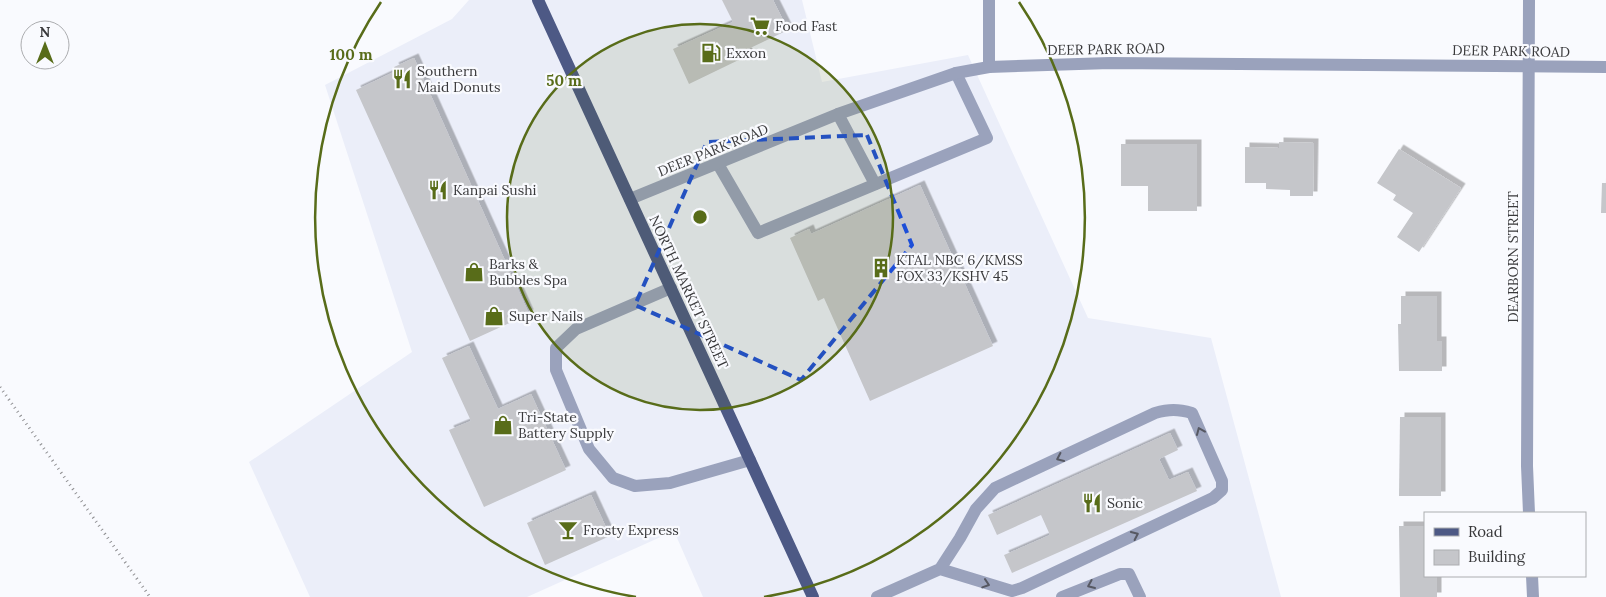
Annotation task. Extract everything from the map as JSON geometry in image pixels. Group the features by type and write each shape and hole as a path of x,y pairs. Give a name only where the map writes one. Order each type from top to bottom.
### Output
{"main road":[{"name":"NORTH MARKET STREET","path":"538,0 812,597"}],"street":[{"path":"989,0 989,67"},
{"name":"DEARBORN STREET","path":"1529,0 1527,466 1529,512"},
{"name":"DEER PARK ROAD","path":"630,199 838,114 956,73 989,67 1110,63 1606,67"},
{"path":"718,164 758,233 987,138 956,73"},
{"path":"838,114 875,184"},
{"path":"671,288 576,329 556,348 556,370 589,449 613,478 634,486 670,483 750,460"},
{"path":"877,597 940,569 976,509 996,488 1155,413 1168,409 1181,409 1192,413 1222,481 1222,490 1213,498 1012,592 940,569"},
{"path":"1062,597 1114,575 1129,574 1140,597"},
{"path":"1532,577 1532,597"}],"path":[{"path":"0,387 150,597"}],"highlighted area":[{"path":"867,135 912,245 801,380 635,305 707,142"}],"shaded area":[{"path":"469,0 802,0 822,82 968,55 1088,318 1211,338 1281,597 703,597 674,531 527,597 310,597 249,462 412,352 325,85 452,19"}],"building":[{"path":"722,0 773,0 788,30 746,50 749,55 689,84 673,49 733,22"},
{"path":"414,58 529,314 470,341 356,90 396,71 394,67"},
{"path":"1279,142 1314,143 1313,196 1290,196 1290,190 1266,189 1266,183 1245,183 1245,147 1279,148"},
{"path":"1121,144 1197,144 1197,211 1148,211 1148,186 1121,186"},
{"path":"1399,149 1461,188 1419,252 1397,237 1413,213 1393,200 1396,195 1377,183"},
{"path":"1602,183 1606,183 1606,213 1601,213"},
{"name":"KTAL NBC 6/KMSS FOX 33/KSHV 45","path":"920,185 993,346 870,401 824,298 818,301 790,238 809,229 811,234"},
{"path":"1401,296 1437,296 1437,341 1442,341 1442,371 1399,371 1398,324 1401,324"},
{"name":"Tri-State Battery Supply","path":"469,346 498,409 531,394 566,470 484,507 449,430 471,421 442,358"},
{"path":"1400,417 1441,417 1441,496 1399,496"},
{"name":"Sonic","path":"1170,433 1178,450 1159,459 1169,480 1188,472 1197,491 1012,573 1004,555 1050,535 1041,515 997,535 988,515"},
{"name":"Frosty Express","path":"591,495 610,536 545,565 527,523"},
{"path":"1399,526 1424,526 1424,577 1437,577 1437,597 1400,597"}],"place":[{"name":"Food Fast","path":"760,26"},
{"name":"Exxon","path":"711,53"},
{"name":"Southern Maid Donuts","path":"402,79"},
{"name":"Kanpai Sushi","path":"438,190"},
{"name":"KTAL NBC 6/KMSS FOX 33/KSHV 45","path":"881,268"},
{"name":"Barks & Bubbles Spa","path":"474,272"},
{"name":"Super Nails","path":"494,316"},
{"name":"Tri-State Battery Supply","path":"503,425"},
{"name":"Sonic","path":"1092,503"},
{"name":"Frosty Express","path":"568,530"}]}
